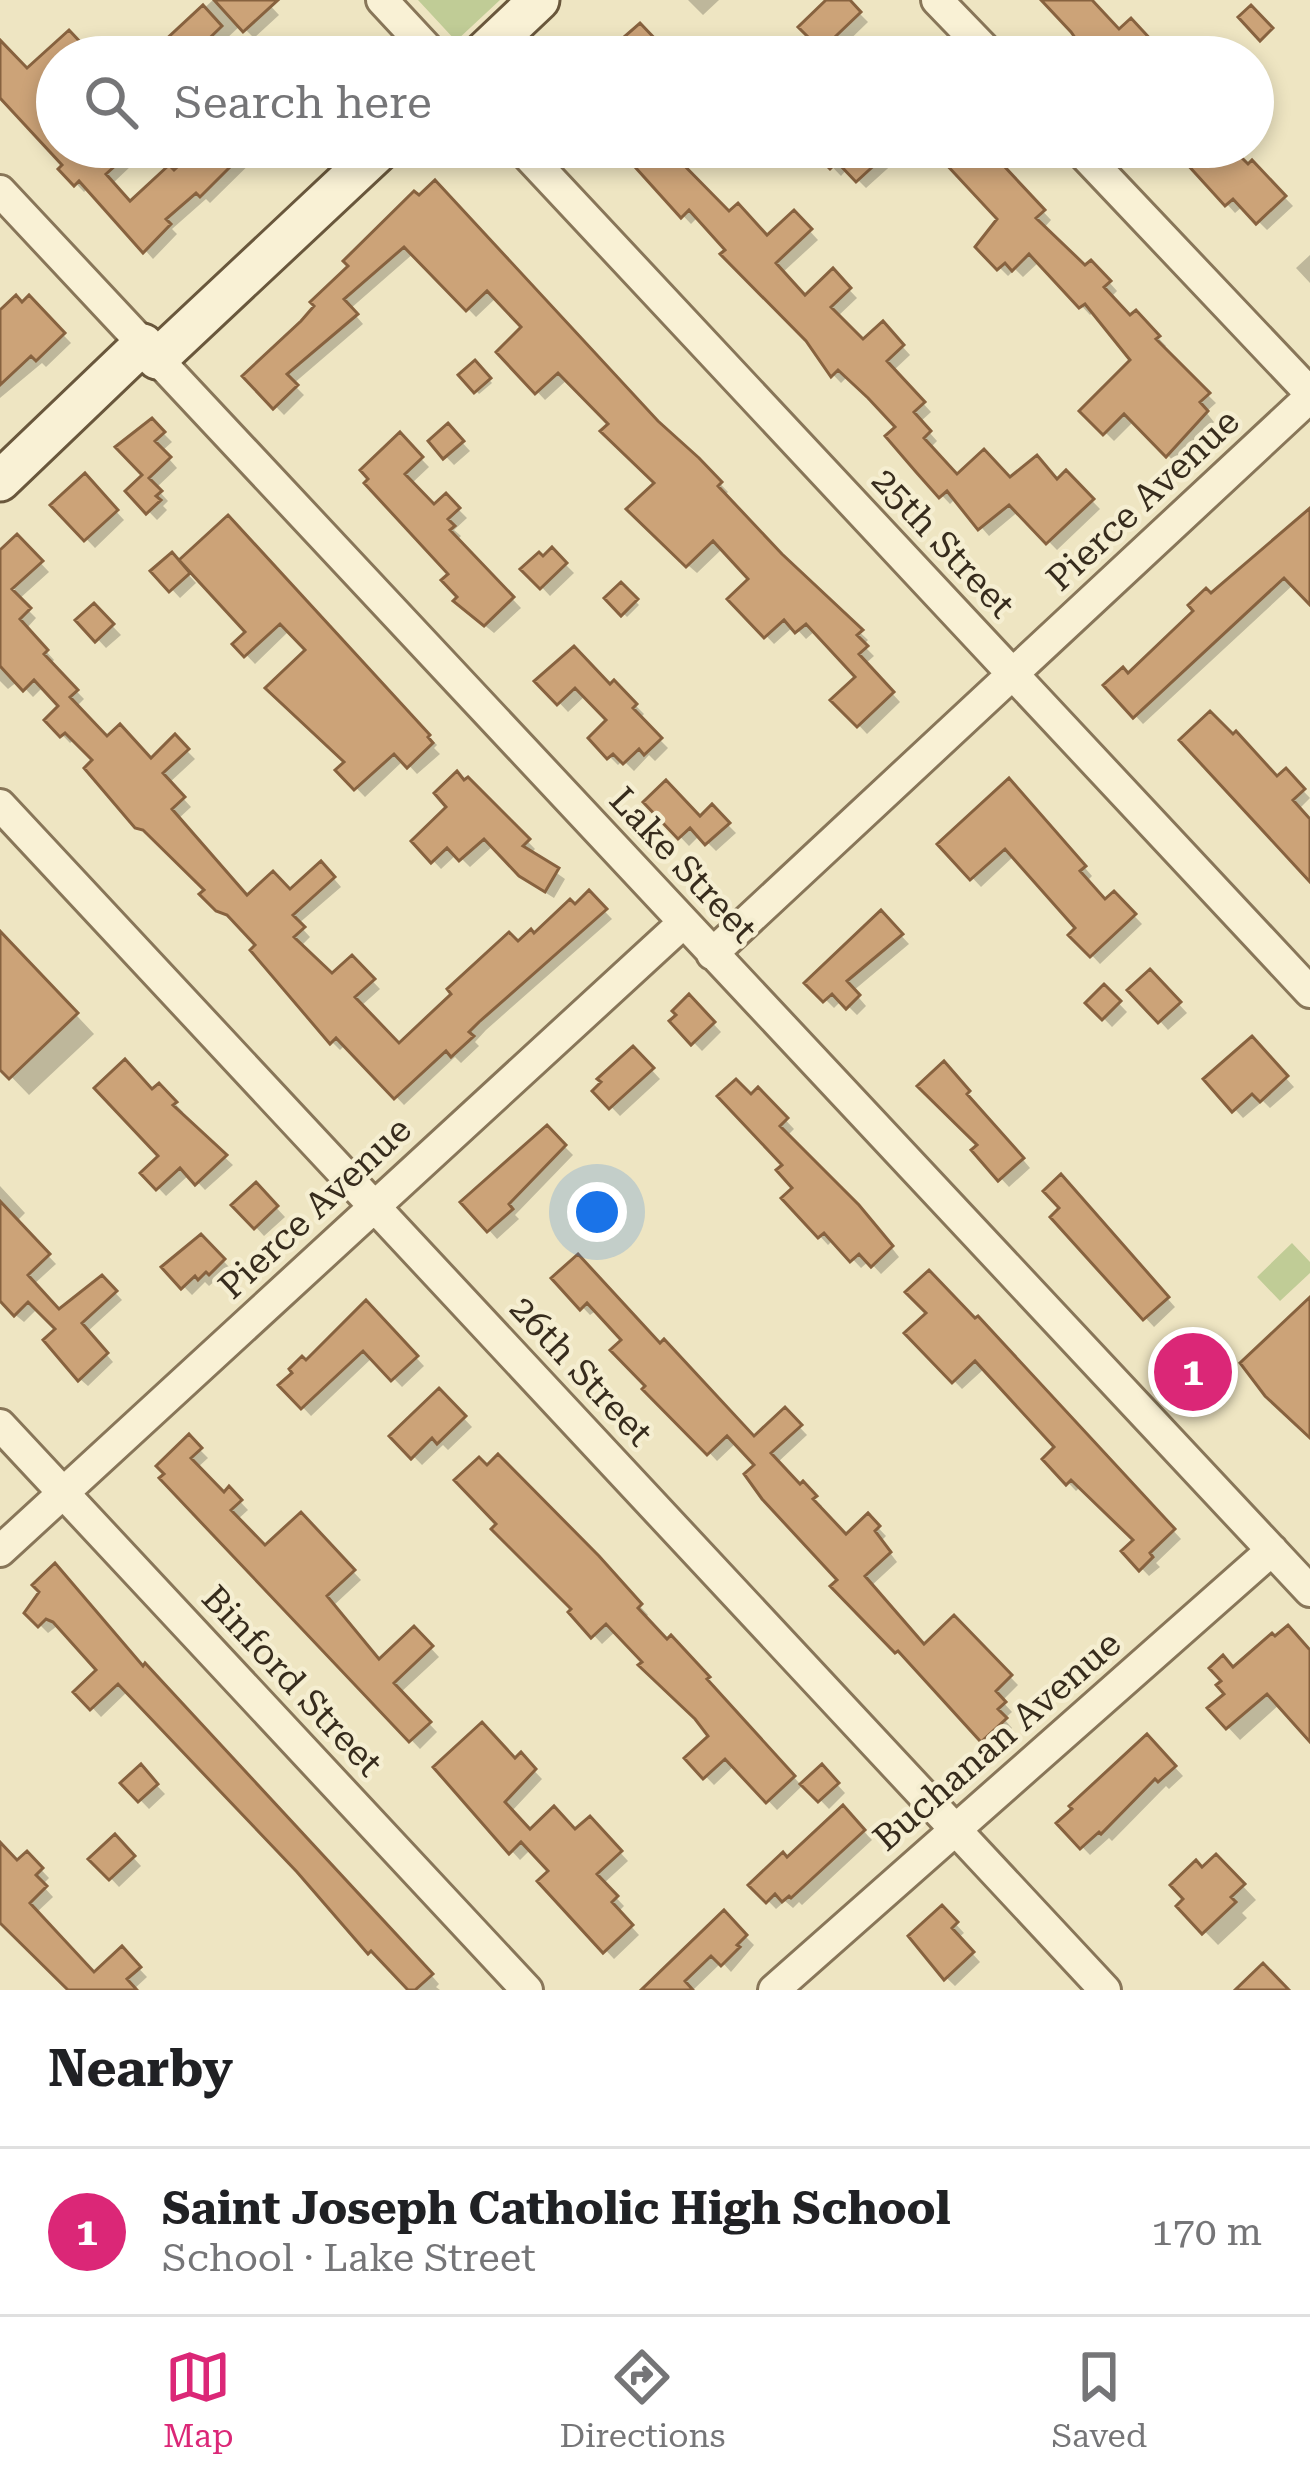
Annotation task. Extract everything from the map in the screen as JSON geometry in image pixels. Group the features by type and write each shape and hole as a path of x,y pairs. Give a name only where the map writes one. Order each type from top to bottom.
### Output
{"street":[{"path":"382,0 415,36"},
{"path":"501,36 539,0"},
{"path":"938,0 972,36"},
{"path":"0,481 359,168"},
{"name":"25th Street","path":"540,168 1310,992"},
{"path":"1097,168 1310,395"},
{"name":"Lake Street","path":"0,190 1310,1591"},
{"name":"Pierce Avenue","path":"712,954 1310,395"},
{"name":"26th Street","path":"0,806 1105,1990"},
{"name":"Pierce Avenue","path":"0,1551 683,923"},
{"name":"Binford Street","path":"0,1424 527,1990"},
{"name":"Buchanan Avenue","path":"774,1990 1272,1550"}],"green space":[{"path":"418,0 500,0 461,36 451,36"},
{"path":"1292,1243 1310,1262 1310,1273 1280,1301 1257,1277"}],"building":[{"path":"214,0 278,0 243,32"},
{"path":"826,0 850,0 861,12 836,36 807,36 798,27"},
{"path":"1041,0 1092,0 1119,29 1131,18 1148,36 1074,36"},
{"path":"203,5 222,26 212,36 170,36"},
{"path":"1251,5 1273,28 1265,36 1255,36 1238,17"},
{"path":"640,23 652,36 625,36"},
{"path":"0,40 27,68 36,60 36,137 0,98"},
{"path":"113,168 106,174 130,201 166,168 229,168 200,197 196,193 166,219 171,224 143,253 79,181 74,186 58,169"},
{"path":"636,168 687,168 729,211 738,203 767,235 794,210 812,229 776,263 805,295 833,268 851,288 831,307 863,339 883,321 904,345 887,361 925,402 914,412 931,431 924,438 957,474 984,449 1010,477 1037,455 1057,479 1066,470 1094,499 1046,544 1009,505 978,530 947,491 939,498 885,436 895,427 868,398 838,370 831,377 806,341 720,254 725,250 689,210 681,218"},
{"path":"843,168 871,168 856,182"},
{"path":"950,168 1006,168 1045,210 1036,218 1085,265 1091,260 1111,281 1104,287 1130,315 1136,310 1160,336 1156,339 1210,393 1200,402 1208,411 1166,457 1124,414 1103,435 1079,411 1130,360 1085,304 1079,308 1029,254 1012,271 1005,263 997,270 975,247 997,219"},
{"path":"1191,168 1260,168 1286,196 1256,224 1233,199 1225,206"},
{"path":"435,180 658,421 722,482 718,486 782,554 863,630 857,635 868,646 859,654 894,692 857,727 830,700 855,677 806,624 795,633 784,620 764,638 727,599 748,579 713,541 686,567 626,509 654,483 600,431 608,424 558,373 535,394 496,352 521,327 487,291 466,311 404,247 344,299 358,314 287,374 298,385 273,409 242,376 301,321 314,306 310,302 348,266 343,261 414,191 419,195"},
{"path":"16,295 22,302 29,295 65,333 36,361 31,356 0,385 0,310"},
{"path":"475,360 491,378 474,393 458,375"},
{"path":"152,418 165,432 155,441 171,457 149,478 162,491 156,496 161,500 146,514 125,491 142,475 115,447"},
{"path":"448,423 464,441 443,459 428,441"},
{"path":"400,432 423,457 405,474 434,504 446,493 460,508 448,519 455,526 450,530 514,597 484,626 453,601 457,597 441,580 448,574 364,483 368,479 360,470"},
{"path":"85,473 118,510 84,541 50,505"},
{"path":"1310,508 1310,605 1284,578 1133,718 1103,685 1123,667 1128,673 1193,611 1188,605 1206,588 1211,593"},
{"path":"228,515 430,735 433,743 407,768 394,754 354,790 335,770 344,762 265,688 305,650 280,624 244,657 232,644 245,632 179,560"},
{"path":"17,534 43,561 12,589 31,608 20,619 78,690 70,697 107,736 120,724 151,758 175,734 189,749 163,773 185,797 172,809 247,895 273,871 290,889 321,861 335,877 293,915 305,927 294,937 332,973 352,955 375,979 355,997 399,1043 451,994 447,989 509,932 518,941 531,929 534,933 570,899 575,904 589,890 607,909 479,1022 469,1032 474,1036 451,1057 446,1051 394,1099 336,1038 330,1044 250,950 255,945 199,894 204,890 143,830 135,828 84,768 92,760 44,720 58,706 34,680 23,691 0,666 0,550"},
{"path":"552,547 567,563 540,589 520,569"},
{"path":"172,552 190,573 169,592 150,571"},
{"path":"621,582 638,599 621,616 604,598"},
{"path":"94,603 114,624 95,642 75,620"},
{"path":"574,646 637,704 633,708 662,738 644,755 639,749 623,764 613,754 607,759 588,738 606,720 575,688 557,705 534,681"},
{"path":"1210,711 1233,734 1236,731 1277,776 1286,768 1305,789 1293,800 1310,819 1310,882 1179,740"},
{"path":"457,771 530,839 523,846 559,868 545,892 519,876 484,839 459,861 447,848 431,863 411,841 446,807 434,793"},
{"path":"1009,778 1086,866 1080,871 1105,899 1114,891 1136,914 1090,957 1068,935 1075,928 1005,849 970,880 937,844"},
{"path":"666,780 700,816 712,804 730,823 705,845 690,828 678,839 643,802"},
{"path":"881,910 903,934 847,981 860,995 846,1009 832,994 823,1002 804,983"},
{"path":"0,931 78,1013 9,1079 0,1070"},
{"path":"1150,969 1181,1002 1158,1023 1127,990"},
{"path":"1104,984 1121,1001 1102,1020 1085,1003"},
{"path":"689,994 715,1022 691,1045 669,1021"},
{"path":"1252,1036 1288,1076 1260,1102 1252,1094 1232,1112 1203,1079"},
{"path":"633,1046 654,1068 609,1109 592,1091 601,1082 597,1079"},
{"path":"125,1059 152,1089 159,1083 177,1102 173,1105 227,1155 195,1185 180,1168 156,1190 140,1173 158,1156 94,1088"},
{"path":"944,1061 1024,1158 998,1181 971,1150 977,1145 917,1086"},
{"path":"736,1079 751,1094 758,1087 788,1118 780,1126 893,1246 871,1267 859,1254 850,1262 824,1233 818,1238 781,1198 792,1188 776,1170 782,1165 717,1096"},
{"path":"547,1125 566,1145 509,1204 513,1209 487,1232 460,1202"},
{"path":"1061,1174 1169,1297 1143,1320 1050,1217 1059,1208 1043,1191"},
{"path":"256,1182 278,1206 254,1229 231,1205"},
{"path":"0,1201 50,1254 28,1275 59,1309 102,1275 117,1291 82,1323 108,1353 78,1381 43,1340 55,1329 28,1302 14,1316 0,1301"},
{"path":"201,1234 225,1259 209,1275 206,1272 198,1280 195,1276 181,1289 161,1267"},
{"path":"578,1254 754,1436 785,1407 802,1425 771,1453 817,1496 813,1499 846,1534 868,1513 880,1526 875,1531 891,1552 865,1576 924,1644 954,1615 1012,1675 996,1691 1006,1702 998,1709 1007,1718 981,1742 898,1651 830,1586 837,1580 762,1499 744,1474 754,1465 727,1436 707,1455 642,1389 645,1386 610,1350 621,1340 587,1303 580,1310 551,1278"},
{"path":"929,1270 978,1316 1175,1529 1139,1571 1121,1551 1133,1540 1042,1459 1054,1447 975,1361 952,1383 904,1333 926,1313 905,1292"},
{"path":"1310,1297 1310,1438 1265,1396 1240,1363"},
{"path":"366,1300 418,1356 391,1381 363,1351 301,1409 278,1385 302,1356 306,1360"},
{"path":"439,1388 466,1416 437,1444 432,1438 411,1459 389,1436"},
{"path":"189,1434 202,1448 191,1458 224,1492 229,1486 242,1500 231,1510 265,1545 301,1512 355,1570 327,1596 379,1659 414,1626 433,1646 394,1683 431,1722 409,1742 159,1478 164,1474 156,1466"},
{"path":"498,1454 599,1556 642,1604 638,1608 667,1639 671,1635 795,1776 766,1803 725,1759 703,1779 684,1758 708,1736 695,1719 638,1665 642,1662 606,1624 591,1638 568,1612 571,1609 491,1529 496,1524 454,1480 479,1457 487,1465"},
{"path":"55,1563 143,1666 145,1663 433,1974 415,1990 408,1990 371,1951 368,1954 297,1872 118,1684 90,1710 73,1692 96,1670 53,1622 46,1619 38,1627 24,1613 39,1592 32,1585"},
{"path":"1288,1625 1310,1650 1310,1742 1267,1694 1226,1729 1207,1708 1224,1694 1216,1685 1221,1681 1209,1668 1223,1655 1233,1667"},
{"path":"482,1722 515,1758 521,1752 536,1769 505,1802 530,1829 554,1806 575,1829 590,1816 622,1851 597,1874 618,1896 612,1902 633,1925 603,1953 537,1881 548,1871 521,1842 509,1854 433,1767"},
{"path":"1147,1734 1176,1766 1158,1782 1155,1779 1080,1849 1056,1823"},
{"path":"141,1764 158,1784 138,1802 120,1783"},
{"path":"822,1764 839,1783 818,1802 800,1784"},
{"path":"843,1805 865,1830 791,1898 782,1902 775,1894 766,1903 748,1885 783,1852 787,1857"},
{"path":"115,1834 135,1856 109,1880 88,1859"},
{"path":"0,1842 17,1860 27,1851 43,1868 36,1875 47,1886 30,1903 94,1972 122,1946 141,1967 127,1979 137,1990 68,1990 0,1923"},
{"path":"1216,1854 1245,1884 1231,1897 1236,1902 1202,1934 1176,1906 1183,1899 1170,1885 1196,1860 1202,1867"},
{"path":"942,1905 958,1922 952,1928 974,1952 944,1980 908,1936"},
{"path":"724,1910 747,1935 721,1966 711,1956 685,1981 693,1990 641,1990"},
{"path":"1263,1963 1289,1990 1235,1990"}],"place":[{"name":"Saint Joseph Catholic High School","path":"1193,1372"}]}
